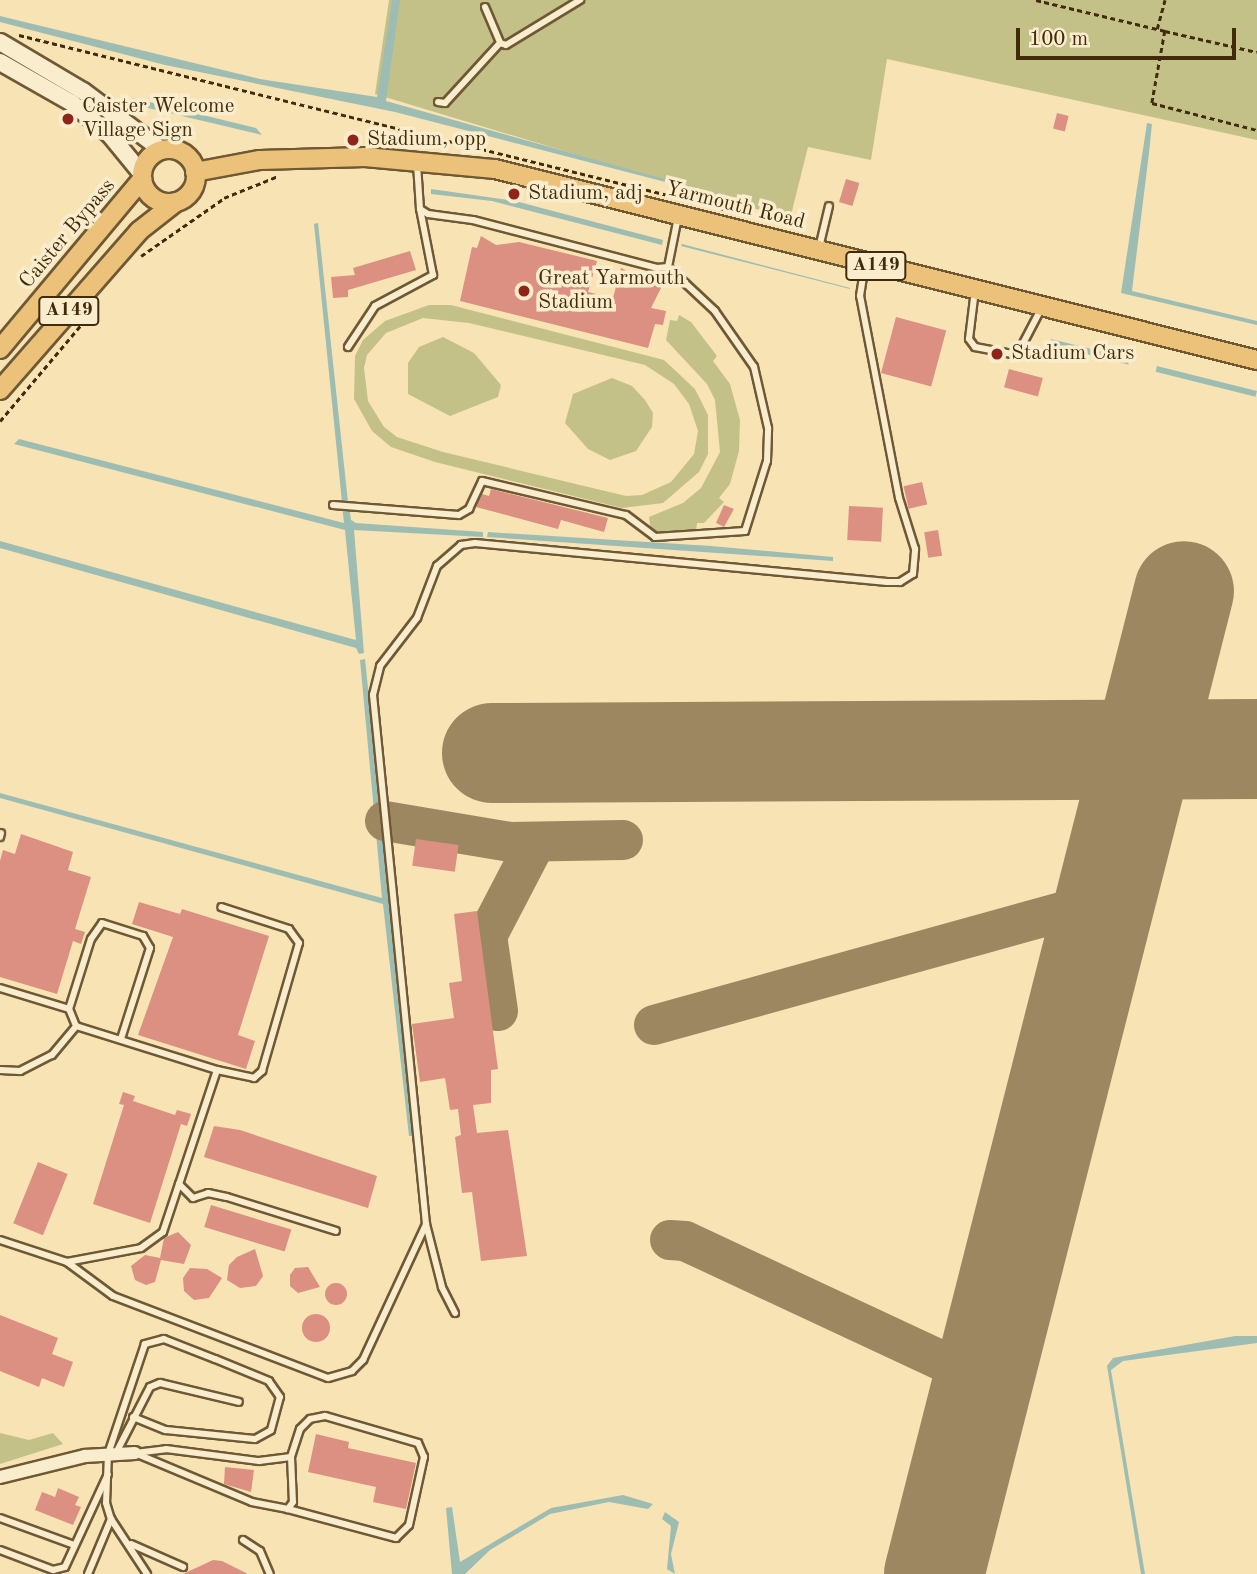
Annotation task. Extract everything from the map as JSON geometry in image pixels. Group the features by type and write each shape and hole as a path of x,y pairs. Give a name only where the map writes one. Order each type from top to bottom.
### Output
{"main road":[{"path":"162,150 182,153 195,172 193,187 176,202 157,200 142,176 148,159 162,150"},
{"name":"Yarmouth Road","path":"195,172 260,160 417,159 495,169 1257,360"},
{"name":"Caister Bypass","path":"0,349 142,176"},
{"name":"A149","path":"0,390 139,231 176,202"}],"street":[{"path":"0,42 83,91 162,150"},
{"path":"0,62 72,103 110,135 142,176"},
{"path":"0,1477 112,1453 135,1453"}],"lane":[{"path":"485,7 500,43 506,45 580,0"},
{"path":"438,102 445,103 500,43"},
{"path":"348,347 374,306 433,275 420,209 417,159"},
{"path":"818,250 829,206"},
{"path":"333,505 459,515 469,509 482,481 626,515 656,537 745,531 767,461 768,428 754,367 715,310 668,267 420,209"},
{"path":"668,267 678,215"},
{"path":"455,1312 442,1287 426,1224 373,695 380,666 417,618 437,566 461,545 475,543 887,582 900,582 913,574 915,549 899,498 860,296 866,263"},
{"path":"975,290 969,339 975,347 1017,355 1041,308"},
{"path":"76,1026 217,1070 254,1078 262,1071 299,943 289,929 221,907"},
{"path":"76,1026 69,1009 97,925 143,936 150,948 121,1039"},
{"path":"0,988 69,1009"},
{"path":"0,1070 20,1071 52,1055 76,1026"},
{"path":"67,1262 141,1248 163,1232 217,1070"},
{"path":"179,1184 193,1198 208,1193 227,1197 336,1231"},
{"path":"0,1240 67,1262 113,1296 328,1378 342,1376 363,1360 426,1224"},
{"path":"133,1417 166,1430 255,1439 271,1430 280,1397 269,1381 154,1338 145,1344 112,1453 106,1503 111,1518 130,1543 147,1574"},
{"path":"112,1453 150,1387 160,1383 239,1402"},
{"path":"135,1453 251,1502 288,1509 396,1538 409,1525 424,1457 418,1443 326,1416 310,1419 300,1429 290,1457 293,1502 288,1509"},
{"path":"135,1453 166,1449 259,1461 290,1457"},
{"path":"0,1550 57,1571 65,1567 109,1471"},
{"path":"0,1518 74,1545"},
{"path":"88,1574 111,1518"},
{"path":"243,1540 260,1551 270,1574"},
{"path":"130,1543 183,1567"}],"path":[{"path":"1036,0 1257,52"},
{"path":"1157,29 1165,0"},
{"path":"1165,31 1153,103 1257,130"},
{"path":"134,260 224,198 251,185 269,184 279,176"},
{"path":"0,421 90,314"}],"shaded area":[{"path":"389,0 1257,0 1257,140 887,59 871,160 808,147 790,219 375,94"},
{"path":"429,305 451,305 664,360 695,389 708,415 708,454 699,472 663,503 622,508 435,462 391,447 372,431 354,399 355,356 363,340 385,321","holes":["423,318 469,323 645,365 674,384 689,404 698,431 694,454 671,482 642,495 626,496 443,452 397,437 384,427 368,401 364,368 367,355 386,333"]},
{"path":"679,315 691,322 717,356 713,361 730,384 740,420 739,451 730,484 719,498 724,502 704,523 697,523 696,531 651,532 649,517 683,503 701,488 720,452 715,400 707,384 666,340 670,320 677,321"},
{"path":"443,337 474,353 501,385 498,397 450,416 408,394 408,363 419,347"},
{"path":"612,378 632,386 653,413 652,427 636,451 610,460 588,449 565,423 573,394"},
{"path":"0,1433 29,1440 53,1433 63,1444 0,1464"}],"water":[{"path":"392,0 400,0 386,101 785,213 395,112 165,65 0,22 0,16 260,79 377,97"},
{"path":"133,98 256,128 262,135 127,103"},
{"path":"1147,123 1152,124 1132,291 1257,321 1257,325 1121,293"},
{"path":"431,189 515,201 663,240 662,245 492,201 431,194"},
{"path":"318,223 348,502 342,502 314,224"},
{"path":"682,244 850,288 850,289 681,246"},
{"path":"1051,339 1130,359 1128,364 1050,345"},
{"path":"1157,366 1257,391 1255,397 1156,372"},
{"path":"19,439 344,523 342,506 349,506 351,520 356,523 483,532 483,537 354,530 364,653 359,654 356,648 0,548 0,541 356,640 345,530 14,444"},
{"path":"488,532 711,546 833,557 833,561 487,537"},
{"path":"365,659 415,1136 409,1136 383,904 0,798 0,793 382,898 360,660"},
{"path":"1235,1336 1257,1336 1257,1343 1123,1361 1111,1370 1145,1574 1141,1574 1107,1366 1113,1358"},
{"path":"623,1495 653,1504 648,1509 609,1502 550,1514 490,1550 465,1574 452,1574 446,1508 452,1507 460,1562 551,1508"},
{"path":"665,1512 679,1522 671,1554 675,1574 667,1569 671,1526 662,1519"}],"building":[{"path":"1057,113 1069,116 1065,131 1053,129"},
{"path":"846,179 859,183 852,206 839,202"},
{"name":"Great Yarmouth Stadium","path":"481,236 496,245 519,242 597,261 588,292 613,298 621,268 662,286 651,308 666,311 663,325 655,324 648,348 460,301 472,247 477,248"},
{"path":"410,251 416,270 348,290 348,297 333,298 331,277 355,275 353,268"},
{"path":"896,317 946,330 931,386 881,373"},
{"path":"1009,369 1043,378 1038,396 1004,387"},
{"path":"922,482 927,504 909,509 903,486"},
{"path":"491,489 608,518 604,532 561,520 558,529 476,507 482,494 489,496"},
{"path":"724,505 734,509 724,527 716,523"},
{"path":"849,506 883,508 881,542 847,540"},
{"path":"938,530 942,556 928,558 924,532"},
{"path":"21,834 73,852 68,870 91,877 75,929 85,932 81,944 73,941 57,994 0,977 0,861 3,850 15,854"},
{"path":"416,839 459,845 455,872 412,866"},
{"path":"139,902 180,914 182,909 269,936 238,1035 255,1041 246,1069 138,1035 173,937 132,924"},
{"path":"477,911 498,1069 491,1070 491,1103 473,1105 477,1133 508,1130 527,1256 481,1261 472,1192 462,1193 455,1137 461,1135 458,1109 450,1110 445,1078 420,1082 412,1024 454,1018 449,983 462,981 454,914"},
{"path":"123,1092 135,1096 133,1101 175,1115 177,1110 191,1114 187,1126 181,1124 150,1223 93,1204 124,1105 119,1104"},
{"path":"214,1126 240,1130 377,1176 368,1208 204,1157"},
{"path":"38,1162 68,1174 43,1235 13,1223"},
{"path":"211,1205 291,1230 285,1252 204,1227"},
{"path":"178,1232 191,1245 184,1264 161,1260 155,1282 146,1285 135,1280 131,1266 145,1255 160,1258 164,1238"},
{"path":"255,1249 263,1276 256,1286 240,1288 227,1280 229,1265 237,1257"},
{"path":"308,1267 320,1287 298,1293 290,1286 290,1275 295,1268"},
{"path":"190,1268 207,1269 222,1278 209,1298 194,1300 184,1291 183,1278"},
{"path":"332,1283 340,1283 347,1290 347,1298 340,1305 332,1305 325,1298 325,1290"},
{"path":"316,1314 326,1318 330,1328 326,1338 316,1342 306,1338 302,1328 306,1318"},
{"path":"0,1315 58,1338 52,1354 73,1362 64,1387 42,1378 39,1387 0,1371"},
{"path":"316,1434 349,1442 348,1448 416,1463 406,1509 373,1502 376,1487 308,1472"},
{"path":"225,1467 254,1470 251,1492 224,1484"},
{"path":"58,1488 79,1497 75,1505 81,1507 73,1525 35,1510 42,1492 55,1497"},
{"path":"213,1560 222,1561 248,1574 183,1574"}],"taxiway":[{"path":"385,821 510,842 623,840"},
{"path":"498,1011 487,936 536,842"},
{"path":"654,1025 1106,900"},
{"path":"670,1240 685,1241 983,1380"}],"runway":[{"path":"934,1574 1184,591"},
{"path":"492,753 1257,749"}],"place":[{"name":"Caister Welcome Village Sign","path":"68,119"},
{"name":"Stadium, opp","path":"353,140"},
{"name":"Stadium, adj","path":"514,194"},
{"name":"Great Yarmouth Stadium","path":"524,291"},
{"name":"Stadium Cars","path":"997,354"}]}
